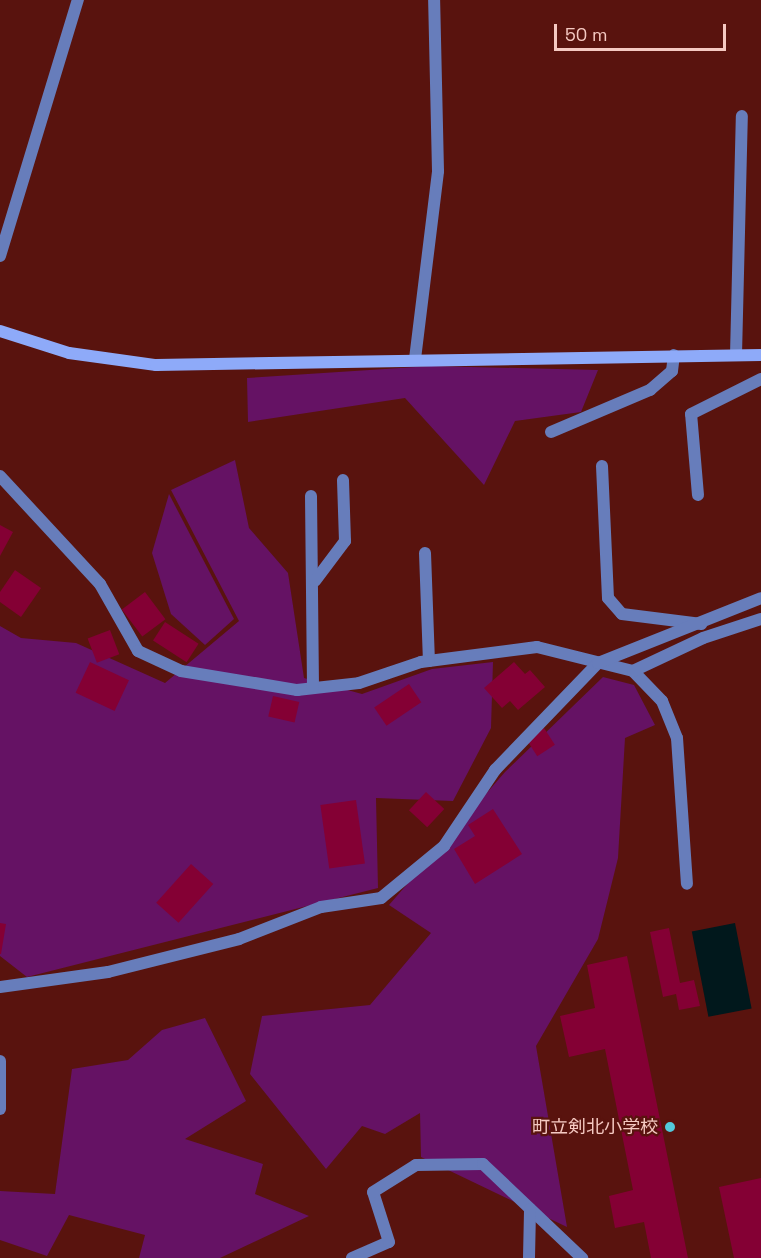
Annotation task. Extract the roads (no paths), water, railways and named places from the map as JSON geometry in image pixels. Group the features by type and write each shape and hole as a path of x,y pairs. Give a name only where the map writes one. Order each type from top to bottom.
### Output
{"street":[{"path":"0,256 78,0"},
{"path":"415,359 438,171 434,0"},
{"path":"736,355 742,116"},
{"path":"0,332 69,353 156,365 761,355"},
{"path":"551,432 650,390 672,371 674,355"},
{"path":"698,495 691,414 761,379"},
{"path":"602,466 608,598 622,614 702,624"},
{"path":"0,476 100,584 138,651 181,672 297,690 359,683 429,661 537,647 633,671 662,701 677,738 687,884"},
{"path":"315,581 345,541 343,480"},
{"path":"311,496 315,581 313,688"},
{"path":"425,554 429,661"},
{"path":"0,987 108,972 239,939 321,907 381,898 444,846 495,770 598,663 623,649 702,624 761,598"},
{"path":"633,671 703,638 761,619"},
{"path":"0,1061 0,1108"},
{"path":"352,1258 389,1242 373,1192 416,1166 483,1164 582,1258"},
{"path":"529,1258 530,1209"}],"water":[{"path":"735,923 752,1008 708,1017 692,931"}],"place":[{"name":"町立剣北小学校","path":"670,1127"}]}
